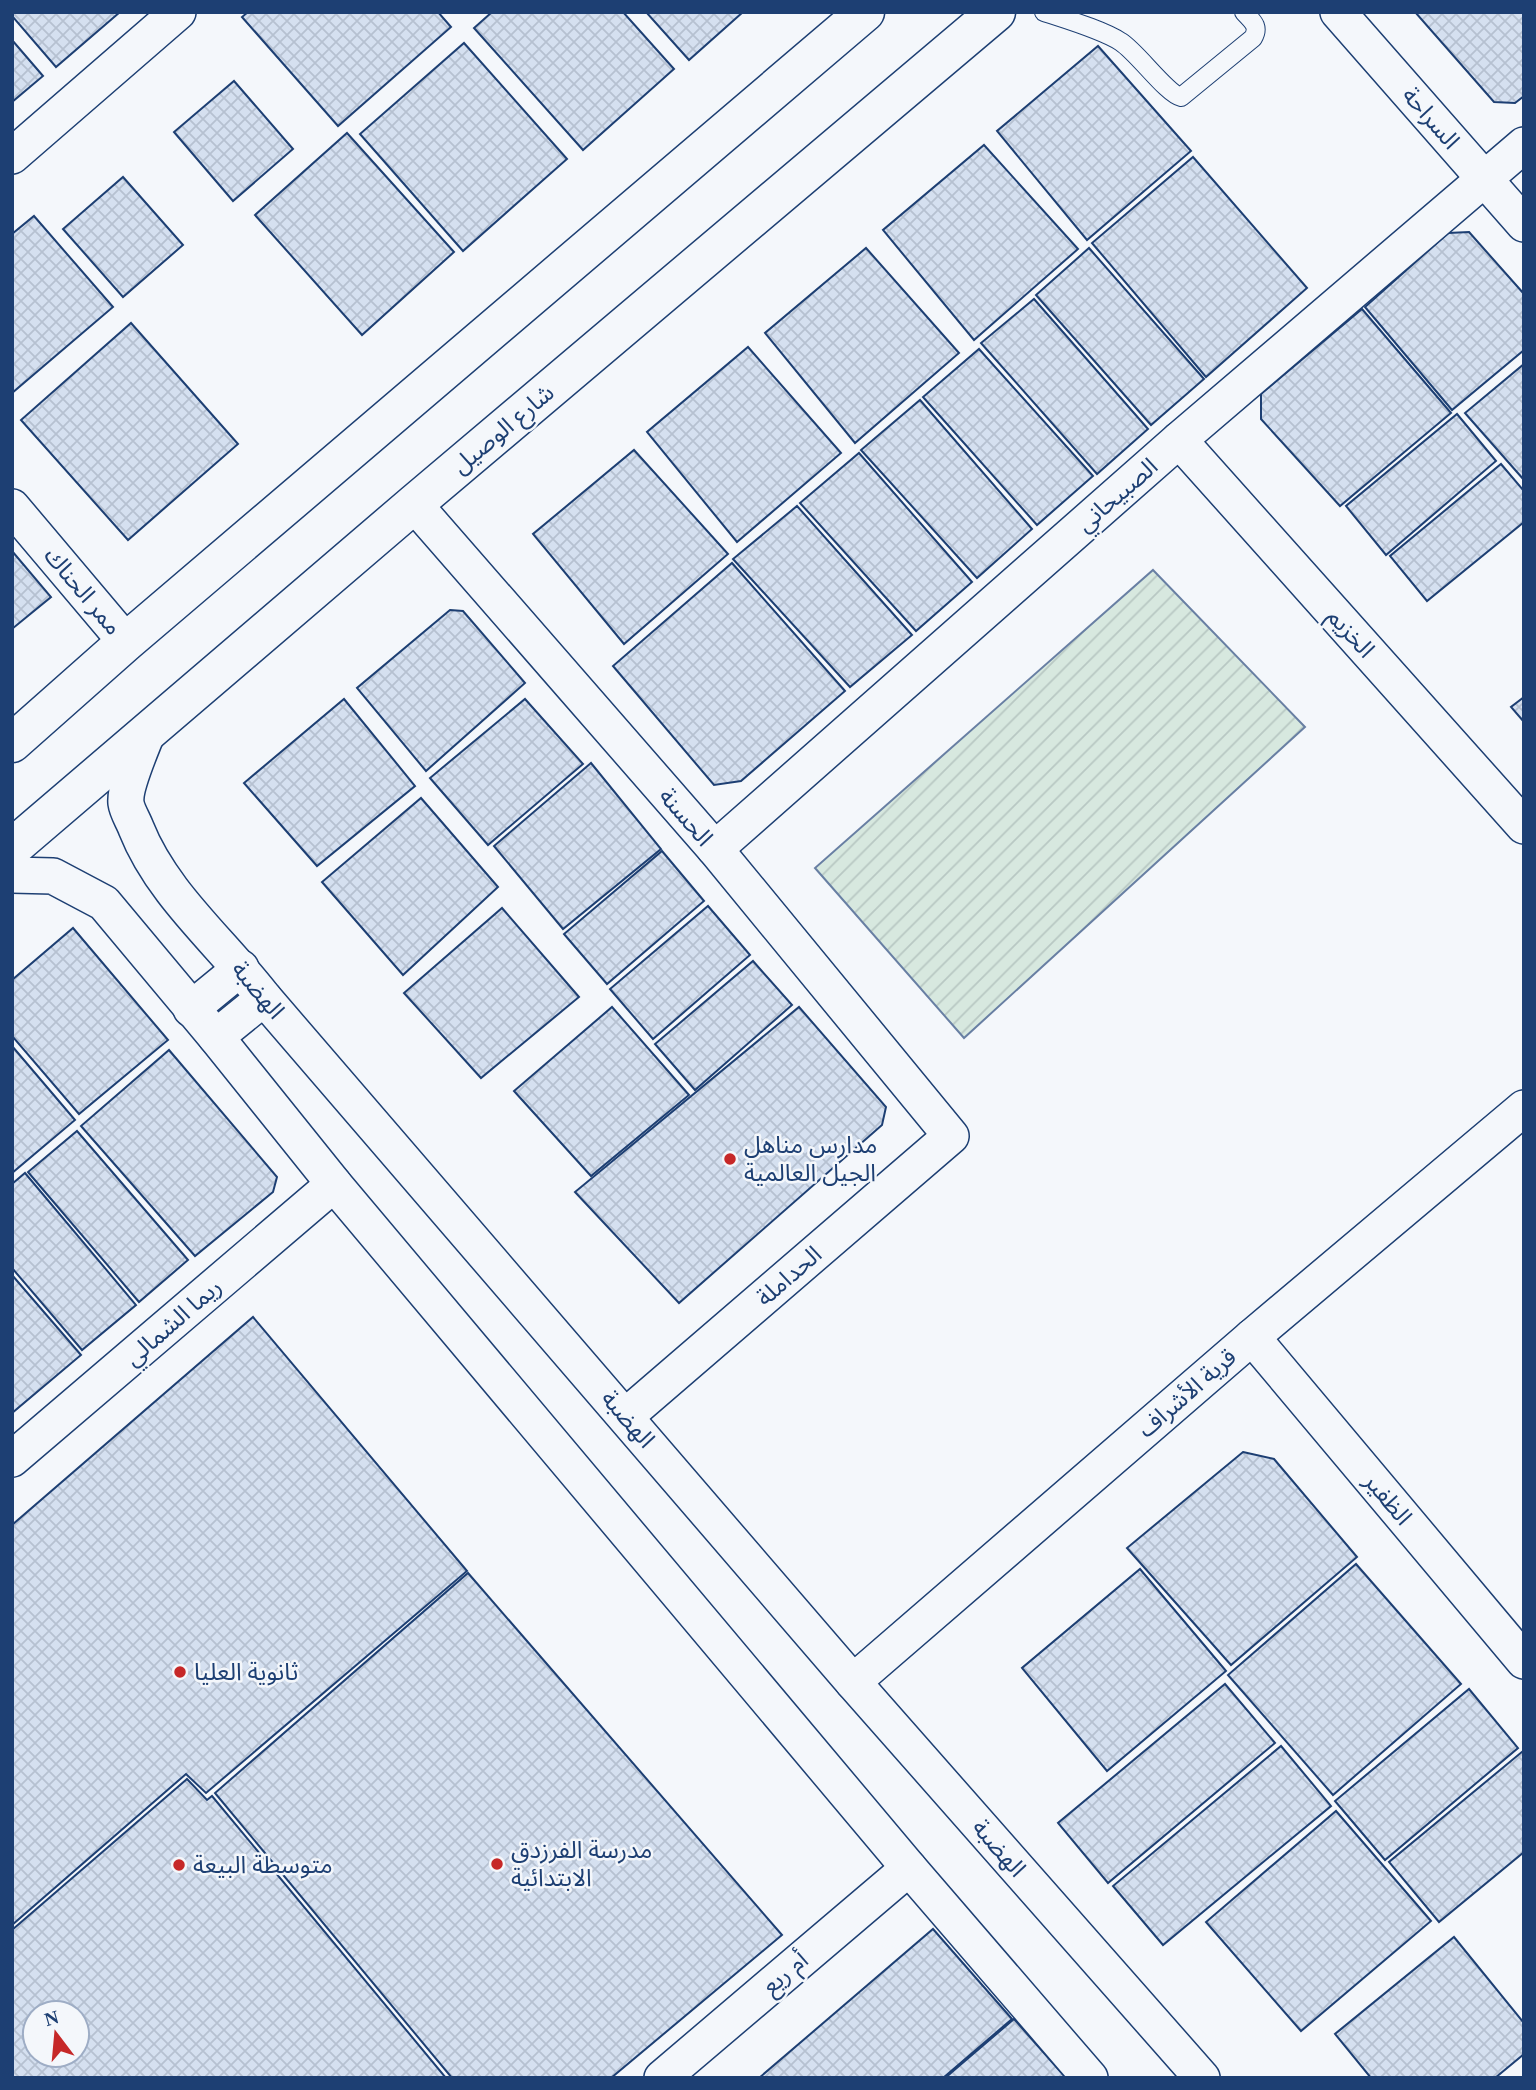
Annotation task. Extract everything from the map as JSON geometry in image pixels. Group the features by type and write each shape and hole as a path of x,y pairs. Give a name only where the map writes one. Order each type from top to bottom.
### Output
{"street":[{"path":"12,156 178,12"},
{"path":"12,743 126,642 865,12"},
{"name":"شارع الوصيل","path":"12,848 996,12"},
{"name":"السراحة","path":"1338,12 1524,224"},
{"name":"الصبيحاني","path":"715,849 1179,440 1524,145"},
{"name":"الخزيم","path":"1179,440 1524,827"},
{"name":"الحسنة","path":"414,504 715,849 951,1136"},
{"name":"ممر الحناك","path":"12,507 126,642"},
{"name":"الهضبة","path":"148,731 134,765 125,802 147,856 191,913 853,1682 1202,2078"},
{"path":"12,875 53,876 104,903 334,1184 909,1868 1090,2078"},
{"path":"191,1009 241,968"},
{"path":"216,1037 264,998"},
{"name":"قرية الأشراف","path":"853,1682 1252,1337 1524,1108"},
{"name":"الحداملة","path":"626,1416 951,1136"},
{"name":"ريما الشمالي","path":"12,1459 334,1184"},
{"name":"الظفير","path":"1252,1337 1524,1661"},
{"name":"أم ريع","path":"662,2078 909,1868"}],"lane":[{"path":"1044,12 1120,41 1142,60 1172,93 1181,97 1257,32 1256,25 1244,12"}],"shaded area":[{"path":"1153,570 1305,727 964,1038 815,868"}],"building":[{"path":"12,12 120,12 56,67 12,16"},
{"path":"248,12 438,12 451,27 338,126 242,17"},
{"path":"492,12 623,12 674,69 583,150 474,28"},
{"path":"646,12 743,12 689,60"},
{"path":"1415,12 1524,12 1524,96 1515,103 1494,102"},
{"path":"12,40 43,76 12,102"},
{"path":"464,43 567,159 463,251 360,134"},
{"path":"1098,46 1191,151 1087,240 997,131"},
{"path":"234,81 293,149 233,201 174,132"},
{"path":"347,133 454,252 362,335 255,215"},
{"path":"984,145 1078,249 974,340 883,230"},
{"path":"1193,157 1307,288 1206,377 1092,243"},
{"path":"123,177 183,245 123,297 63,229"},
{"path":"34,216 113,307 12,393 12,234"},
{"path":"1469,232 1524,294 1524,350 1452,410 1365,307 1448,233"},
{"path":"866,248 959,353 855,443 765,333"},
{"path":"1089,248 1204,379 1151,425 1036,295"},
{"path":"1034,299 1148,429 1097,474 981,343"},
{"path":"1362,309 1451,413 1340,506 1261,419 1261,394"},
{"path":"131,323 238,444 128,540 21,420"},
{"path":"748,347 841,453 737,542 647,432"},
{"path":"979,349 1093,476 1037,525 923,397"},
{"path":"1524,364 1524,480 1465,413"},
{"path":"920,400 1032,529 977,578 861,450"},
{"path":"1457,414 1496,461 1386,555 1346,506"},
{"path":"634,450 728,554 624,644 533,534"},
{"path":"859,453 972,582 916,631 800,503"},
{"path":"1501,464 1524,491 1524,522 1427,601 1390,556"},
{"path":"797,506 912,635 850,687 733,559"},
{"path":"12,551 51,597 12,629"},
{"path":"732,563 845,691 741,781 714,785 613,666"},
{"path":"450,610 463,611 525,683 426,771 357,688"},
{"path":"1524,697 1524,722 1511,707"},
{"path":"344,699 415,786 317,866 244,783"},
{"path":"525,699 583,764 488,845 430,778"},
{"path":"591,763 661,849 563,929 494,846"},
{"path":"421,798 498,887 403,975 322,882"},
{"path":"662,851 704,901 607,984 564,934"},
{"path":"708,906 750,955 653,1039 610,989"},
{"path":"502,908 579,997 481,1078 404,993"},
{"path":"73,928 168,1040 79,1114 12,1036 12,980"},
{"path":"753,961 792,1005 695,1090 655,1044"},
{"path":"612,1007 689,1095 591,1176 514,1091"},
{"name":"مدارس مناهل الجيل العالمية","path":"799,1007 886,1107 882,1125 679,1303 575,1192"},
{"path":"12,1046 75,1120 12,1173"},
{"path":"169,1050 277,1177 273,1192 195,1256 81,1126"},
{"path":"77,1131 188,1260 139,1302 28,1172"},
{"path":"25,1173 136,1305 82,1350 12,1268 12,1184"},
{"path":"12,1275 81,1355 12,1413"},
{"name":"ثانوية العليا","path":"253,1317 467,1571 206,1793 186,1774 12,1925 12,1525"},
{"path":"1243,1452 1274,1459 1357,1557 1231,1665 1127,1548"},
{"path":"1356,1564 1461,1684 1333,1795 1228,1675"},
{"path":"1140,1569 1226,1671 1107,1771 1022,1668"},
{"name":"مدرسة الفرزدق الابتدائية","path":"468,1573 782,1935 611,2078 452,2078 215,1793"},
{"path":"1225,1684 1275,1743 1108,1883 1058,1823"},
{"path":"1469,1689 1518,1748 1385,1860 1335,1801"},
{"path":"1281,1746 1331,1806 1163,1945 1113,1886"},
{"path":"1523,1751 1524,1852 1439,1922 1389,1862"},
{"name":"متوسطة البيعة","path":"187,1779 207,1800 212,1796 446,2078 12,2078 12,1930"},
{"path":"1336,1811 1431,1921 1301,2031 1206,1922"},
{"path":"933,1929 1012,2019 943,2078 759,2078"},
{"path":"1454,1937 1524,2023 1524,2054 1495,2078 1371,2078 1335,2034"},
{"path":"1014,2019 1066,2078 945,2078"}],"place":[{"name":"مدارس مناهل الجيل العالمية","path":"730,1159"},
{"name":"ثانوية العليا","path":"180,1672"},
{"name":"مدرسة الفرزدق الابتدائية","path":"497,1864"},
{"name":"متوسطة البيعة","path":"179,1865"}]}
